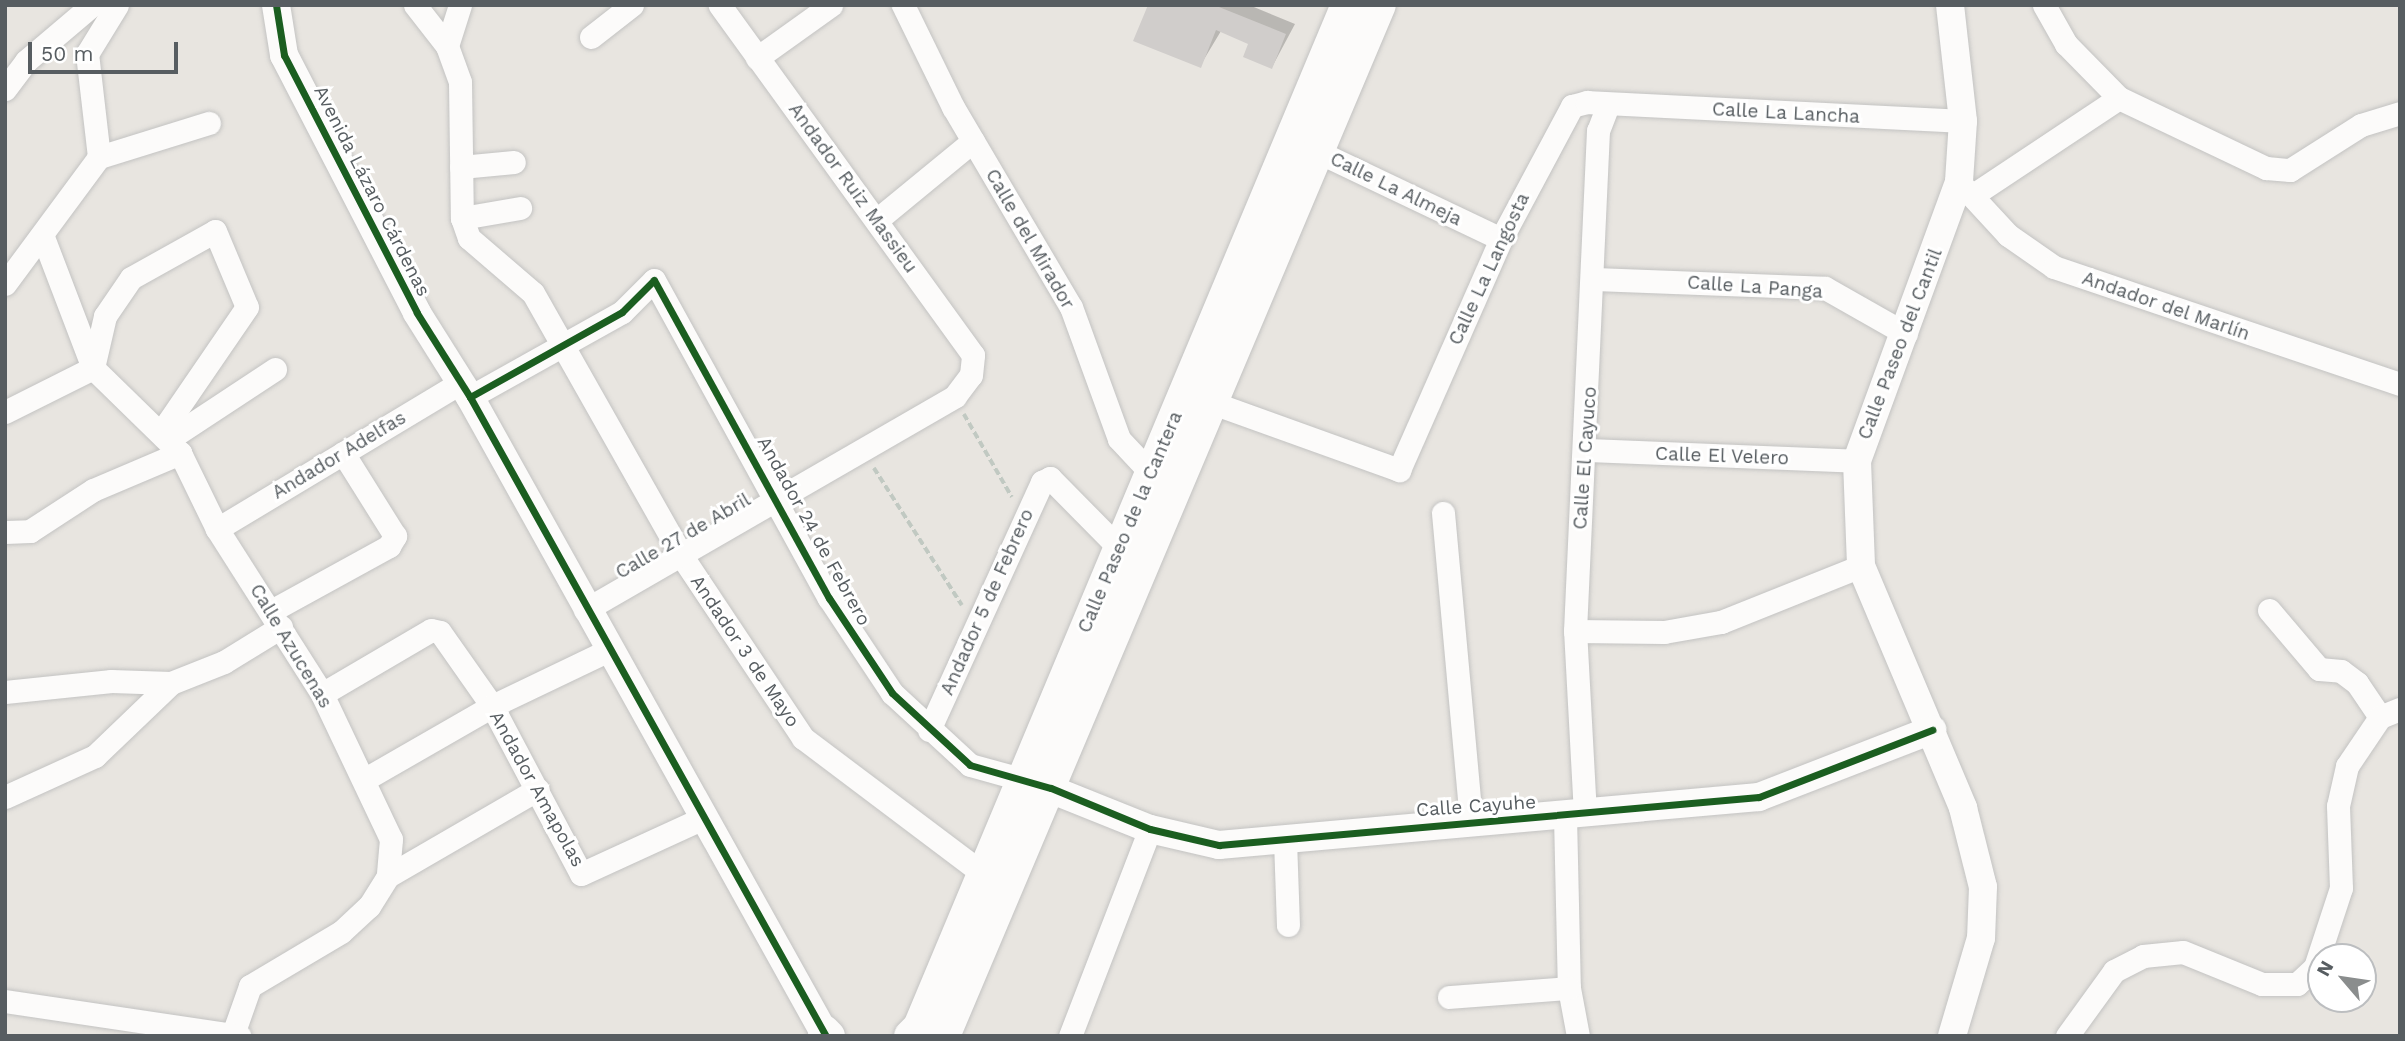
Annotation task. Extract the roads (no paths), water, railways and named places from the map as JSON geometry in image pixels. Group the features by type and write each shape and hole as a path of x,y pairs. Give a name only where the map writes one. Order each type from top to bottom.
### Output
{"main road":[{"name":"Calle Paseo de la Cantera","path":"944,1036 1051,788 1198,398 1304,145 1347,5"},
{"name":"Calle Paseo de la Cantera","path":"1304,145 1380,5"},
{"name":"Calle Paseo de la Cantera","path":"910,1036 919,1027 1150,472 1198,398"}],"street":[{"path":"5,89 26,61 92,5"},
{"path":"6,283 43,237 99,157 102,138 87,54 117,5"},
{"name":"Avenida Lázaro Cárdenas","path":"276,5 284,55 417,313 466,389 701,819 827,1034"},
{"path":"415,5 447,46 460,82 462,218 520,208"},
{"path":"447,46 460,5"},
{"path":"591,37 632,5"},
{"name":"Andador Ruiz Massieu","path":"720,5 878,219 973,355 971,375"},
{"path":"757,58 831,5"},
{"name":"Calle del Mirador","path":"903,5 973,141 1072,307 1119,439 1150,472"},
{"name":"Calle Paseo del Cantil","path":"1950,5 1963,121 1966,189 1857,461 1861,566 1932,730 1983,887 1981,938 1952,1036"},
{"path":"2044,5 2066,44 2119,98 2220,151 2290,170 2361,125 2400,113"},
{"path":"1966,189 2119,98"},
{"name":"Calle La Langosta","path":"1198,398 1399,470 1501,239 1561,117 1587,102 1608,105"},
{"name":"Calle La Lancha","path":"1608,105 1963,121"},
{"name":"Calle El Cayuco","path":"1578,1036 1569,988 1575,815 1575,631 1587,450 1598,131 1608,105"},
{"path":"99,157 209,123"},
{"path":"878,219 973,141"},
{"name":"Calle La Almeja","path":"1304,145 1501,239"},
{"path":"461,167 514,162"},
{"name":"Andador del Marlín","path":"1966,189 2030,255 2053,267 2400,384"},
{"name":"Andador 3 de Mayo","path":"462,218 469,238 533,293 681,555 803,738 982,873"},
{"path":"5,412 93,368 105,316 131,278 215,231 247,307 241,325 170,441"},
{"name":"Calle Azucenas","path":"43,237 93,368 170,441 217,529 322,694 367,778 391,839 388,876 369,906 341,932 250,986 236,1035"},
{"name":"Calle La Panga","path":"1593,279 1825,288 1906,334"},
{"name":"Andador Adelfas","path":"217,529 343,453 622,312 654,280"},
{"name":"Andador 24 de Febrero","path":"654,280 829,598 892,693 929,730 971,765 1021,779"},
{"path":"5,532 30,531 170,441 275,369"},
{"name":"Calle 27 de Abril","path":"585,610 955,396 971,375"},
{"name":"Calle El Velero","path":"1587,450 1857,461"},
{"path":"5,797 95,756 172,683 224,662 276,619 389,546 395,536 343,453"},
{"name":"Andador 5 de Febrero","path":"929,730 1029,512 1050,478 1119,548"},
{"path":"1443,513 1471,821"},
{"path":"1575,631 1664,632 1721,622 1861,566"},
{"path":"2067,1036 2114,971 2144,956 2183,952 2262,984 2297,984 2315,967 2341,888 2338,806 2347,766 2390,713 2341,671 2319,669 2269,610"},
{"name":"Andador Amapolas","path":"322,694 431,630 440,632 492,706 581,874 701,819"},
{"path":"367,778 492,706 607,651"},
{"path":"5,692 111,681 172,683"},
{"name":"Calle Cayuhe","path":"1021,779 1051,788 1150,829 1219,845 1759,797 1932,730"},
{"path":"388,876 538,789"},
{"path":"1070,1036 1150,829"},
{"path":"1285,840 1288,925"},
{"path":"1449,997 1569,988"},
{"path":"5,1001 236,1035"}]}
